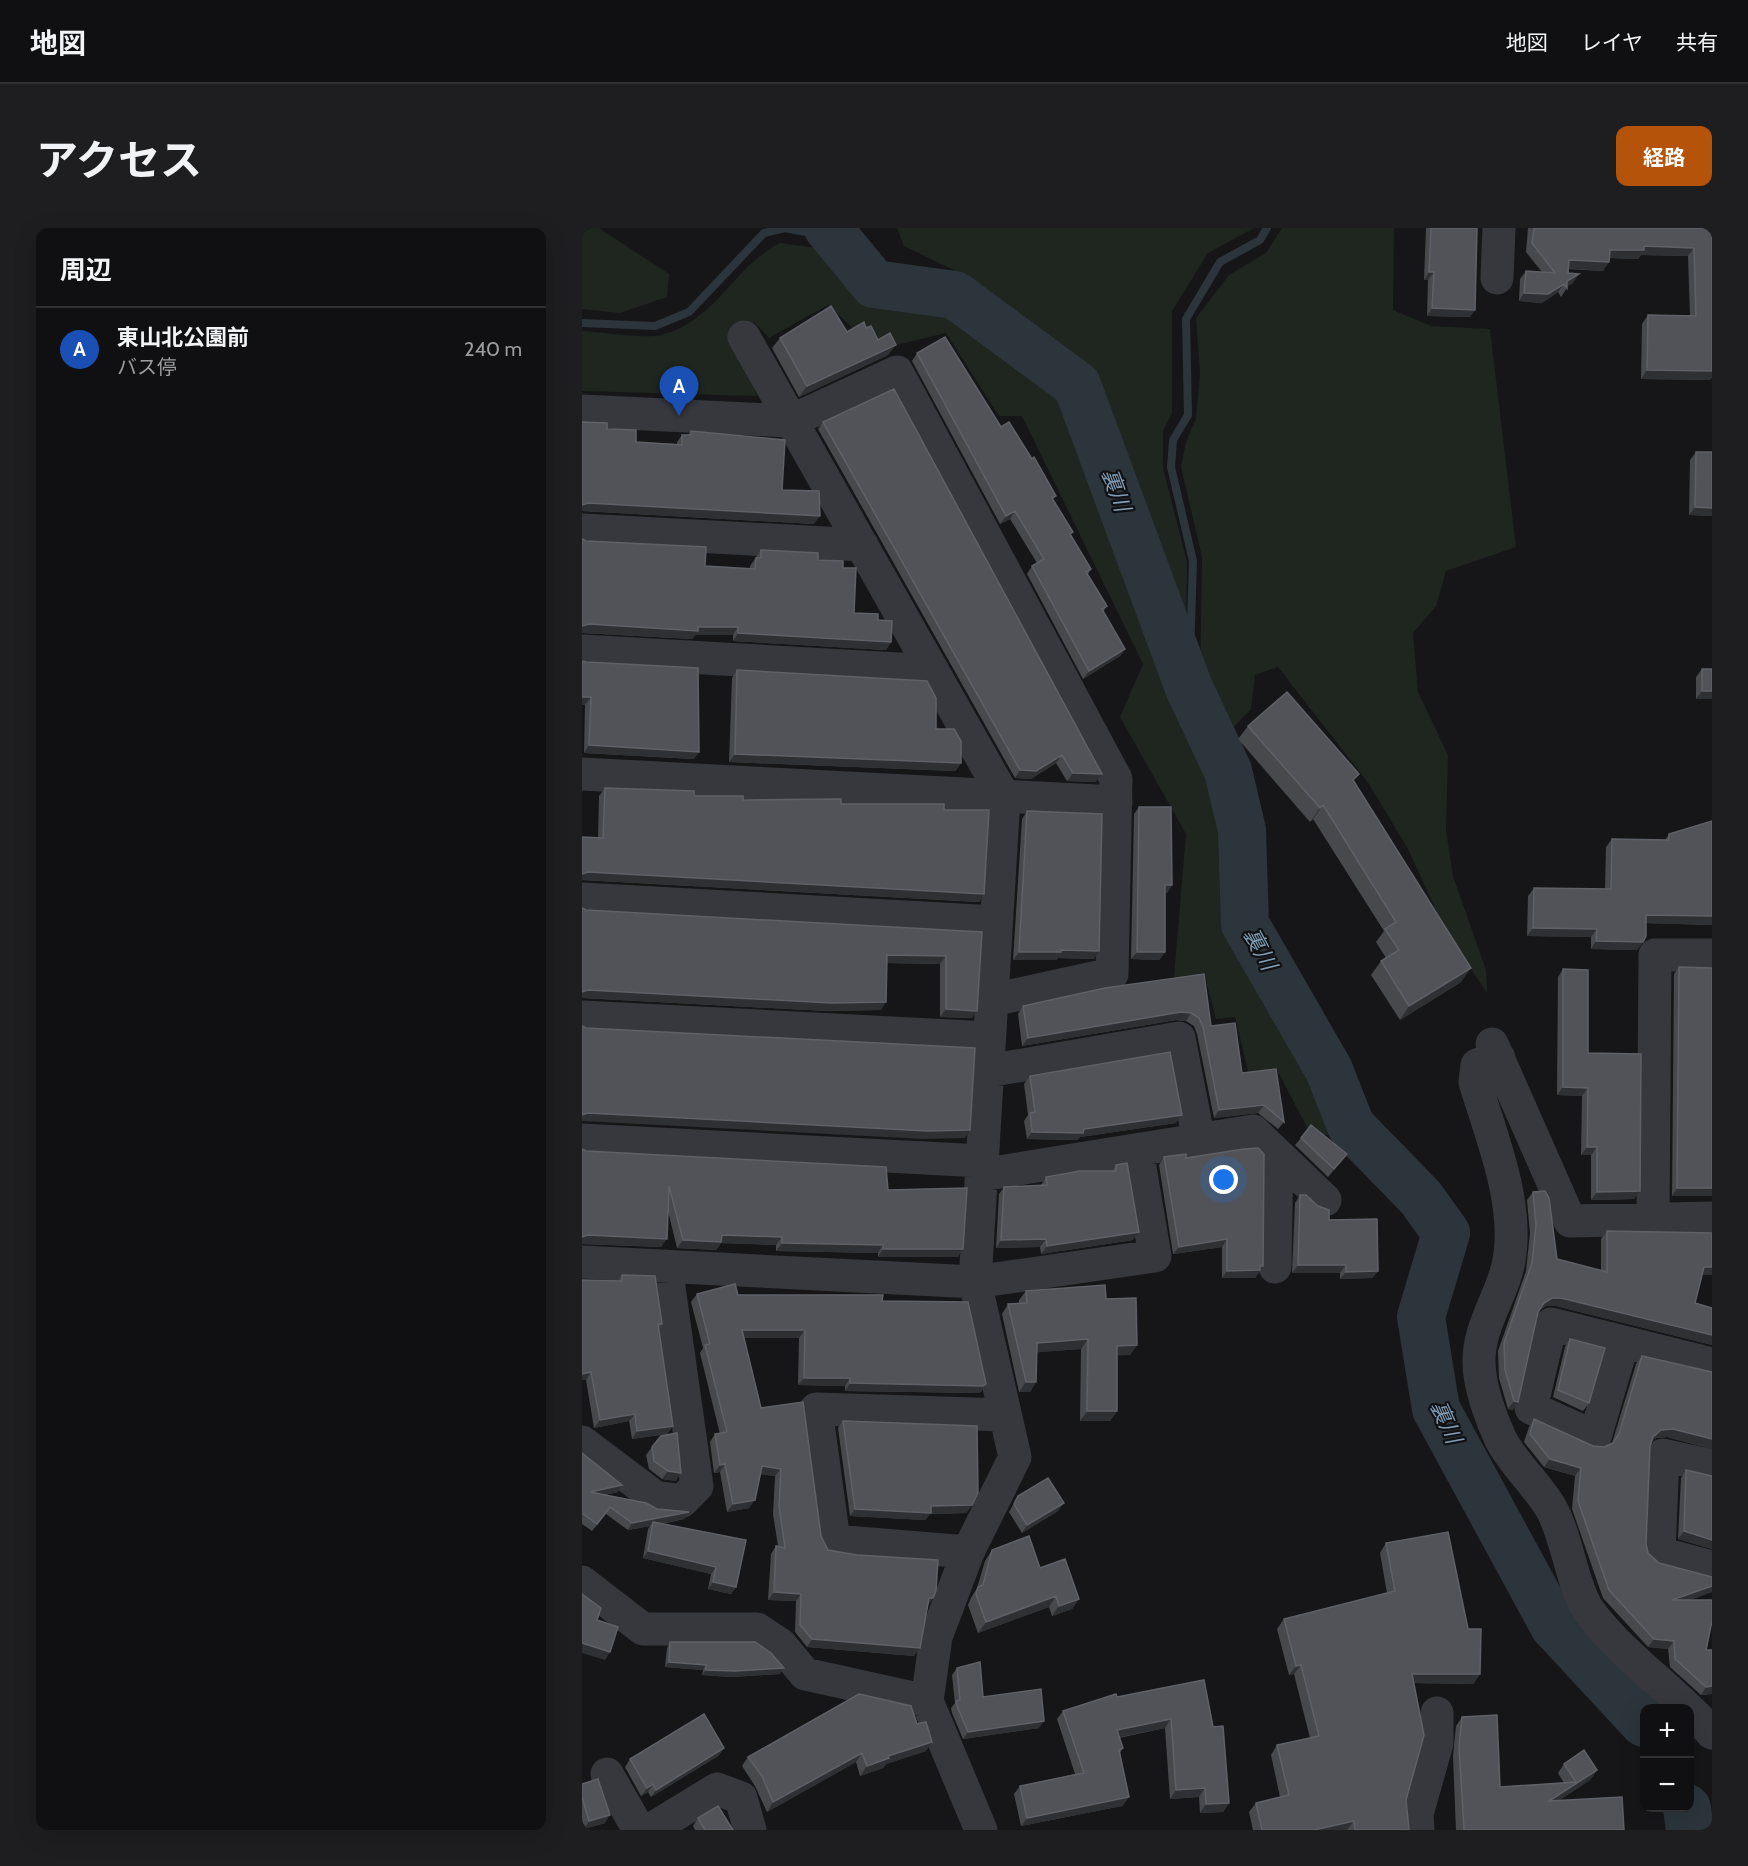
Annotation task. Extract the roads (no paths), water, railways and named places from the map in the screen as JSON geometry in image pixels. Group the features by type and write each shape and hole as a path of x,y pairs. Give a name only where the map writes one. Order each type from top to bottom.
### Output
{"street":[{"path":"1497,278 1499,228"},
{"path":"744,337 1004,797 975,1282 1015,1457 968,1552 936,1637 927,1701 981,1830"},
{"path":"582,411 791,422 897,372 1116,779 1112,974 992,1000"},
{"path":"582,530 861,545"},
{"path":"582,651 933,671"},
{"path":"582,774 1116,802"},
{"path":"582,899 996,922"},
{"path":"1653,1219 1655,955 1712,956"},
{"path":"582,1017 989,1038"},
{"path":"988,1071 1179,1038 1199,1141"},
{"path":"1712,1218 1570,1221 1495,1051 1477,1065 1475,1082 1508,1190 1510,1254 1499,1297 1485,1329 1479,1362 1487,1400 1502,1441 1552,1510 1586,1606 1606,1630 1690,1708 1712,1732"},
{"path":"582,1140 982,1168 1137,1150 1252,1131 1325,1200"},
{"path":"582,1262 975,1282 1155,1256 1137,1150"},
{"path":"1275,1267 1277,1154"},
{"path":"582,1442 655,1497 682,1501 697,1486 666,1266"},
{"path":"1623,1342 1712,1364"},
{"path":"968,1552 834,1541 816,1409 1005,1415"},
{"path":"1712,1466 1663,1455 1659,1553 1712,1567"},
{"path":"582,1582 643,1629 757,1629 780,1644 805,1674 927,1701"},
{"path":"1418,1830 1417,1814 1437,1743 1437,1713"},
{"path":"607,1774 639,1830"},
{"path":"650,1830 717,1789 741,1798 750,1830"}],"waterway":[{"path":"582,323 655,326 689,312 764,233 785,228 837,238"},
{"name":"裏川","path":"828,228 874,284 955,295 1077,385 1189,688 1228,771 1242,830 1245,924 1329,1070 1351,1126 1421,1198 1446,1233 1421,1317 1436,1409 1554,1626 1640,1719"},
{"path":"1189,688 1193,561 1171,467 1173,440 1188,415 1186,319 1220,262 1260,240 1267,228"},
{"name":"裏川","path":"1688,1812 1690,1830"}],"place":[{"name":"東山北公園前","path":"679,416"}]}
